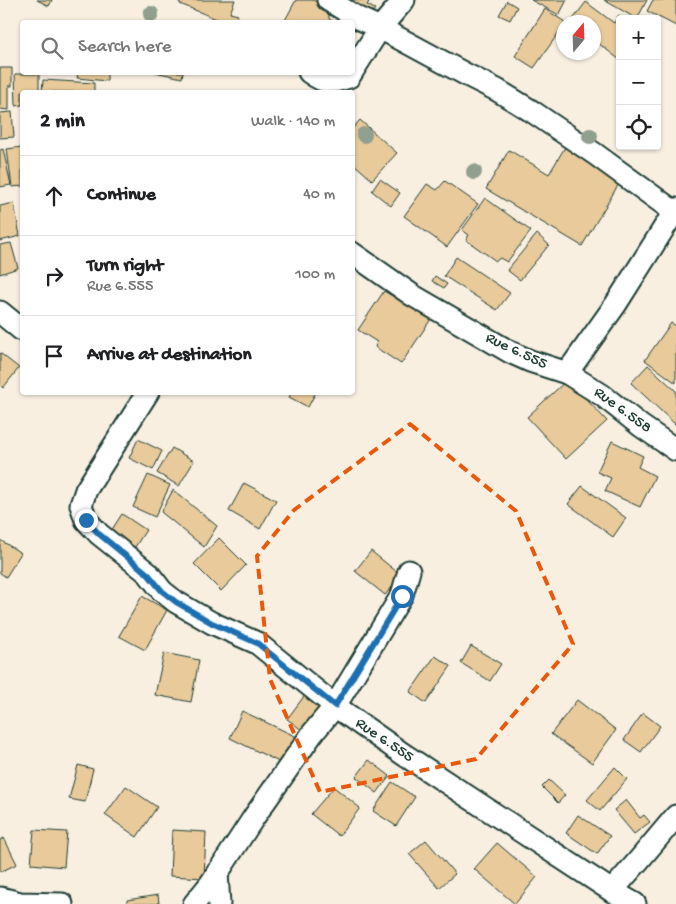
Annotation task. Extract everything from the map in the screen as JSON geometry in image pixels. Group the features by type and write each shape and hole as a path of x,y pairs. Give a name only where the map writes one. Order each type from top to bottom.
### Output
{"street":[{"path":"328,0 358,18 497,90 595,154 675,211"},
{"path":"355,67 380,28 404,0"},
{"path":"313,75 319,80 334,82 350,75"},
{"name":"Rue 6.555","path":"355,255 412,295 510,352 530,361 567,373 616,304 675,211"},
{"path":"0,312 20,328"},
{"name":"Rue 6.558","path":"567,373 602,395 641,426 676,450"},
{"name":"Rue 6.555","path":"146,395 86,490 81,505 86,520 99,534 148,574 162,591 176,602 212,623 257,643 335,706 403,754 612,891 635,904"},
{"path":"194,904 218,873 254,817 312,734 335,706 402,596 409,571"},
{"path":"612,891 676,816"},
{"path":"218,873 219,904"},
{"path":"0,898 20,904 62,904"}],"highlighted area":[{"path":"410,424 516,511 573,644 476,759 320,792 270,679 257,556 294,510"}],"building":[{"path":"37,0 52,0 49,6"},
{"path":"176,0 235,0 230,13 238,15 236,20 219,20 180,4"},
{"path":"296,0 313,0 324,6 329,12 329,19 331,20 285,20"},
{"path":"341,0 370,0 367,5 375,9 369,17"},
{"path":"531,0 567,0 559,15"},
{"path":"604,0 647,0 639,15 630,15"},
{"path":"653,0 676,0 676,26 661,18 661,15 655,15 647,11"},
{"path":"507,1 517,7 510,20 499,15"},
{"path":"586,2 614,23 616,20 616,57 601,45 601,15 576,15"},
{"path":"545,9 556,16 556,36 534,68 515,56"},
{"path":"0,68 12,68 12,86 9,86 9,110 0,109"},
{"path":"15,74 39,75 39,90 20,90 20,105 16,106"},
{"path":"78,75 107,75 107,81 77,78"},
{"path":"168,75 182,75 182,78"},
{"path":"43,80 94,83 94,90 42,90"},
{"path":"12,112 14,137 0,138 0,113"},
{"path":"360,120 397,153 372,180 355,165 355,126"},
{"path":"574,132 630,165 582,246 486,189 509,150 549,174"},
{"path":"20,147 20,186 12,187 7,149"},
{"path":"3,149 11,185 0,187 0,150"},
{"path":"380,179 400,193 391,206 372,191"},
{"path":"445,181 478,204 447,247 404,216 427,184 437,190"},
{"path":"485,198 531,231 507,262 500,258 496,261 466,240 469,235 462,230"},
{"path":"14,203 20,236 0,241 0,206"},
{"path":"537,234 549,245 520,280 507,270"},
{"path":"11,243 18,268 0,274 0,245"},
{"path":"456,257 510,293 497,310 444,276"},
{"path":"435,276 447,284 444,288 432,281"},
{"path":"384,291 404,303 407,298 433,316 401,364 375,347 377,342 358,330"},
{"path":"671,323 676,326 676,383 645,360"},
{"path":"0,353 19,368 3,388 0,385"},
{"path":"648,365 676,391 676,425 631,383"},
{"path":"567,380 584,390 587,400 607,421 566,459 527,417"},
{"path":"290,395 314,395 308,407 289,397"},
{"path":"138,439 162,451 153,470 129,458"},
{"path":"612,441 643,456 638,467 655,476 640,507 605,491 611,478 597,472"},
{"path":"172,448 194,461 179,486 157,473"},
{"path":"148,475 170,485 155,517 133,507"},
{"path":"244,483 276,500 260,529 229,511"},
{"path":"582,486 626,518 613,537 568,504"},
{"path":"173,490 217,526 204,547 161,512"},
{"path":"122,514 146,530 133,550 109,534"},
{"path":"219,538 246,565 221,591 194,564"},
{"path":"0,540 21,553 6,577 0,573"},
{"path":"371,551 402,576 385,595 355,571"},
{"path":"142,596 167,610 145,650 119,636"},
{"path":"471,646 501,664 490,681 461,663"},
{"path":"164,653 199,660 191,702 155,695"},
{"path":"435,656 451,666 426,703 410,692"},
{"path":"305,695 324,709 306,733 287,719"},
{"path":"577,700 616,730 592,763 551,734"},
{"path":"242,711 297,737 283,764 230,738"},
{"path":"643,713 660,726 641,752 624,740"},
{"path":"369,760 390,776 377,793 356,777"},
{"path":"78,765 93,769 85,802 69,799"},
{"path":"615,767 627,779 600,811 587,800"},
{"path":"549,780 565,795 558,803 542,787"},
{"path":"392,782 415,797 396,826 373,811"},
{"path":"126,786 157,807 137,837 105,815"},
{"path":"334,787 360,808 339,836 311,814"},
{"path":"626,800 640,818 644,815 650,822 634,834 614,810"},
{"path":"578,815 610,836 597,854 566,833"},
{"path":"34,830 67,832 64,867 31,864"},
{"path":"172,830 206,832 204,878 170,876"},
{"path":"4,838 17,864 0,872 0,840"},
{"path":"426,840 455,874 439,888 409,854"},
{"path":"497,843 537,877 515,904 474,869"},
{"path":"158,895 159,904 127,904 127,900"}],"route":[{"path":"86,520 99,534 148,574 162,591 176,602 212,623 257,643 335,706 402,596"}]}
